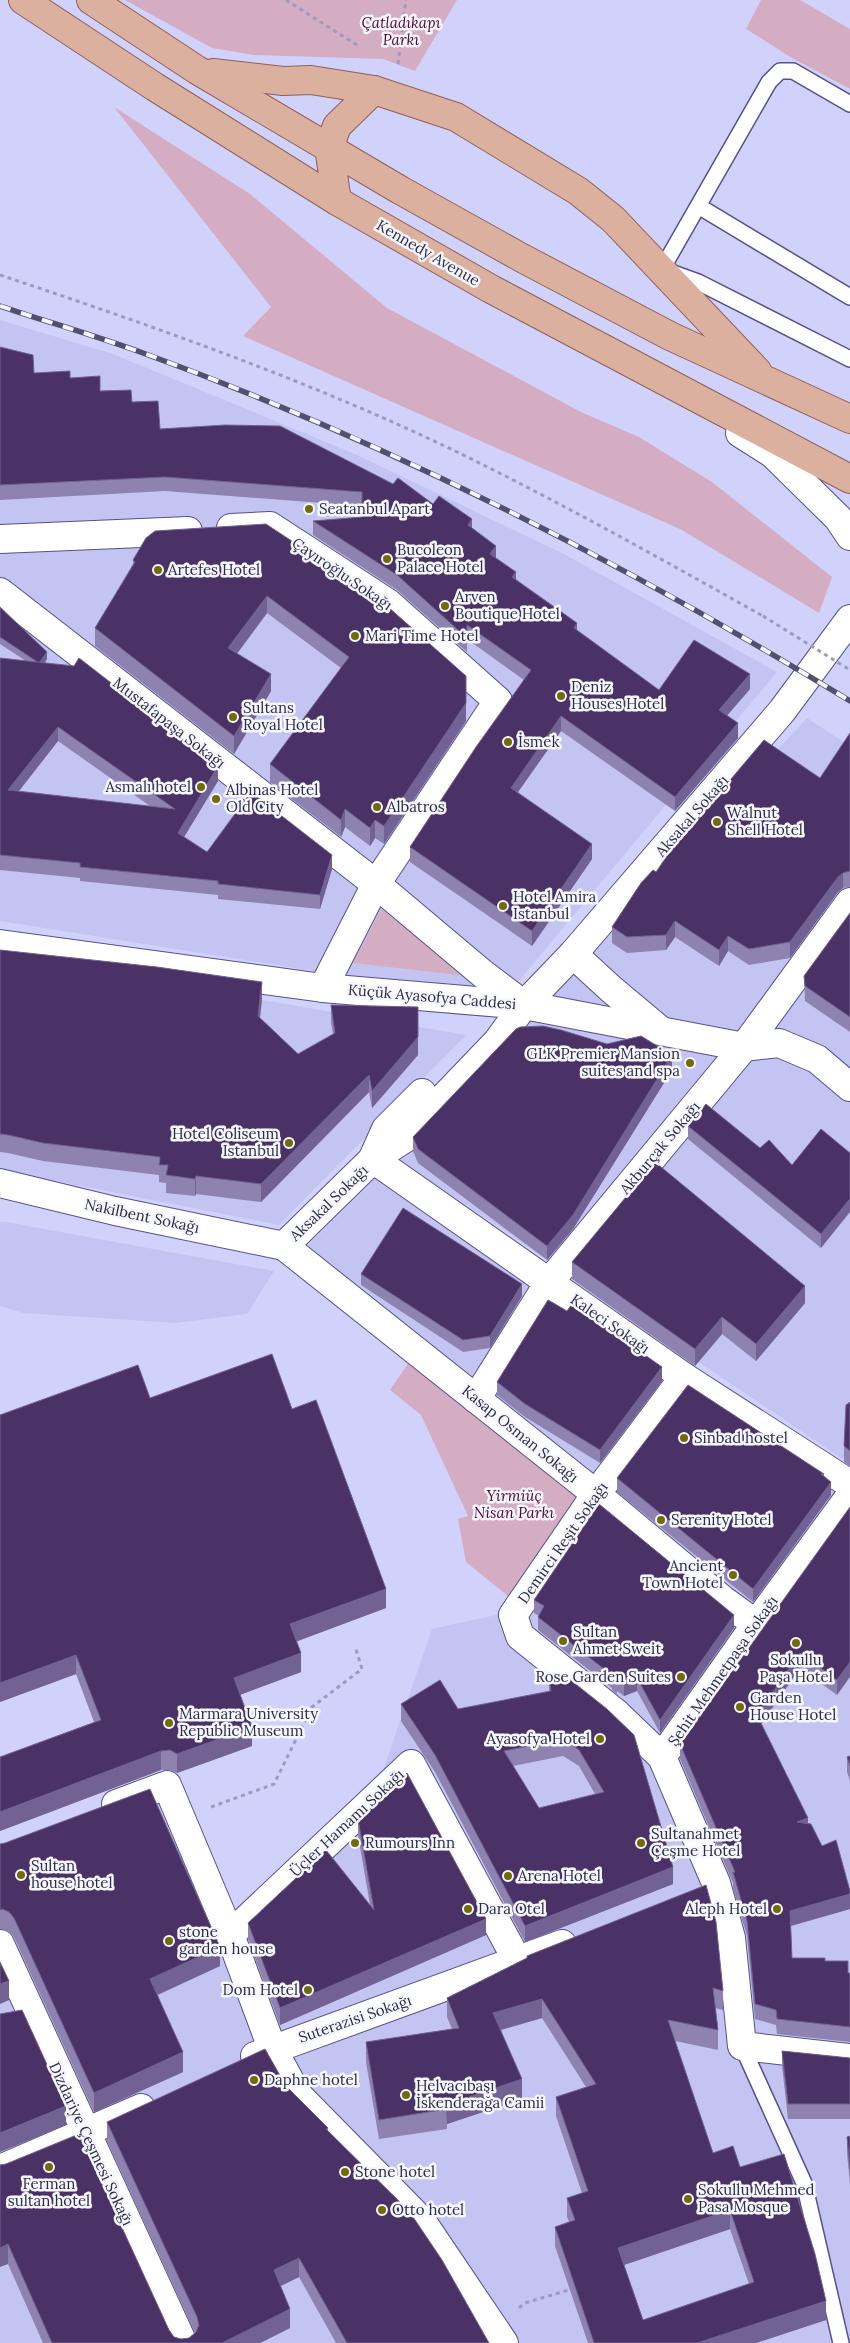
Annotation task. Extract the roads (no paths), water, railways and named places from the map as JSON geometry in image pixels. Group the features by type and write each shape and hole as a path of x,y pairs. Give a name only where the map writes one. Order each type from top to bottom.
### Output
{"main road":[{"name":"Kennedy Avenue","path":"23,0 338,201 491,289 626,358 850,479"},
{"path":"91,0 197,70 522,258 670,336 850,419"},
{"path":"197,70 223,76 283,81 311,80 384,94 456,117 578,191 613,219 766,381"},
{"path":"338,201 329,148 337,126 384,94"}],"street":[{"path":"626,358 773,454 838,518 850,536"},
{"name":"Çayıroğlu Sokağı","path":"0,539 270,526 388,603 498,701 376,884 323,988"},
{"name":"Mustafapaşa Sokağı","path":"0,592 376,884 483,974 524,1005"},
{"name":"Aksakal Sokağı","path":"284,1246 373,1159 410,1132 497,1042 524,1005 574,954 782,711 850,619"},
{"name":"Akburçak Sokağı","path":"476,1399 550,1281 744,1047 850,902"},
{"name":"Küçük Ayasofya Caddesi","path":"0,944 323,988 524,1005 744,1047 779,1043 817,1059 850,1087"},
{"path":"574,954 611,990 663,1033"},
{"name":"Kaleci Sokağı","path":"373,1159 550,1281 684,1377 850,1484"},
{"name":"Nakilbent Sokağı","path":"0,1183 115,1211 284,1246"},
{"name":"Kasap Osman Sokağı","path":"284,1246 596,1494 723,1600 756,1624"},
{"name":"Demirci Reşit Sokağı","path":"662,1757 617,1714 520,1636 513,1615 596,1494 684,1377"},
{"name":"Şehit Mehmetpaşa Sokağı","path":"742,2046 730,1938 704,1888 662,1757 850,1496"},
{"name":"Üçler Hamamı Sokağı","path":"230,1935 411,1764 518,1962"},
{"path":"93,1813 168,1785 230,1935 272,2048 297,2094 422,2220 499,2335"},
{"name":"Suterazisi Sokağı","path":"236,2065 272,2048 518,1962 582,1936"},
{"name":"Dizdariye Çeşmesi Sokağı","path":"0,1944 19,2013 87,2133 183,2343"},
{"path":"742,2046 850,2058"},
{"path":"0,2169 87,2133 166,2097"}],"lane":[{"path":"850,104 793,71 780,71 769,82 700,207 662,269 698,282 850,359"},
{"path":"700,207 850,297"},
{"path":"742,2046 804,2183 841,2343"}],"railway":[{"path":"0,306 143,353 235,388 327,426 417,467 506,509 680,601 850,701"}],"place":[{"name":"Seatanbul Apart","path":"309,509"},
{"name":"Bucoleon Palace Hotel","path":"387,559"},
{"name":"Artefes Hotel","path":"158,570"},
{"name":"Arven Boutique Hotel","path":"445,606"},
{"name":"Mari Time Hotel","path":"355,636"},
{"name":"Deniz Houses Hotel","path":"561,696"},
{"name":"Sultans Royal Hotel","path":"233,717"},
{"name":"İsmek","path":"508,742"},
{"name":"Asmalı hotel","path":"201,787"},
{"name":"Albinas Hotel Old City","path":"216,799"},
{"name":"Albatros","path":"377,807"},
{"name":"Walnut Shell Hotel","path":"717,822"},
{"name":"Hotel Amira Istanbul","path":"503,906"},
{"name":"GLK Premier Mansion suites and spa","path":"690,1063"},
{"name":"Hotel Coliseum Istanbul","path":"289,1143"},
{"name":"Sinbad hostel","path":"684,1438"},
{"name":"Serenity Hotel","path":"661,1520"},
{"name":"Ancient Town Hotel","path":"733,1575"},
{"name":"Sultan Ahmet Sweit","path":"563,1641"},
{"name":"Sokullu Paşa Hotel","path":"796,1643"},
{"name":"Rose Garden Suites","path":"681,1677"},
{"name":"Garden House Hotel","path":"740,1707"},
{"name":"Marmara University Republic Museum","path":"169,1723"},
{"name":"Ayasofya Hotel","path":"600,1739"},
{"name":"Rumours Inn","path":"355,1843"},
{"name":"Sultanahmet Çeşme Hotel","path":"641,1843"},
{"name":"Sultan house hotel","path":"21,1875"},
{"name":"Arena Hotel","path":"508,1876"},
{"name":"Dara Otel","path":"468,1909"},
{"name":"Aleph Hotel","path":"777,1909"},
{"name":"stone garden house","path":"169,1941"},
{"name":"Dom Hotel","path":"308,1990"},
{"name":"Daphne hotel","path":"254,2080"},
{"name":"Helvacıbaşı İskenderağa Camii","path":"406,2095"},
{"name":"Ferman sultan hotel","path":"49,2167"},
{"name":"Stone hotel","path":"345,2172"},
{"name":"Sokullu Mehmed Pasa Mosque","path":"688,2199"},
{"name":"Otto hotel","path":"382,2210"}],"park label":[{"name":"Çatladıkapı Parkı","path":"401,32"},
{"name":"Yirmiüç Nisan Parkı","path":"514,1504"}]}
